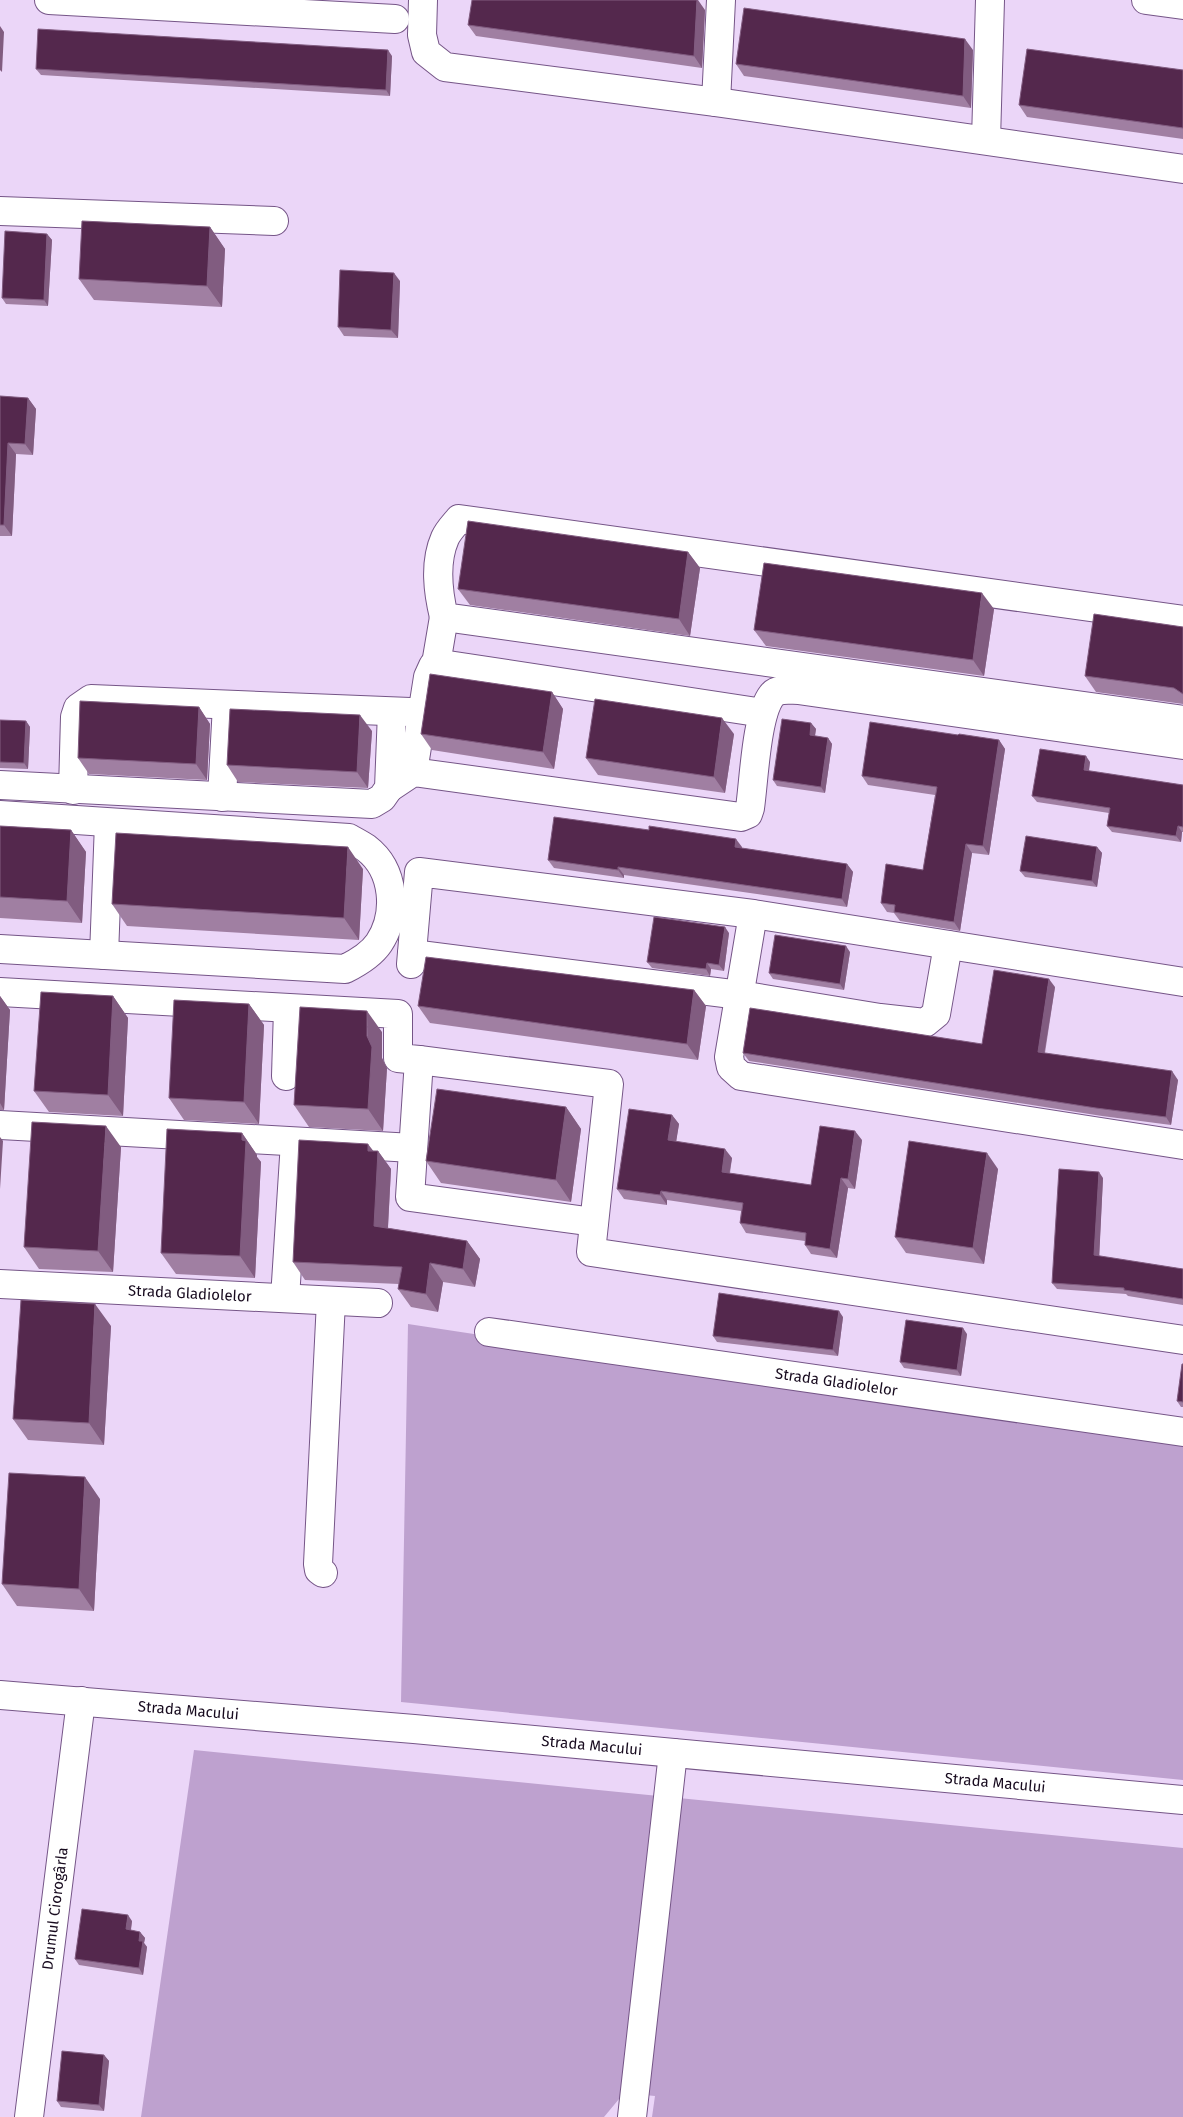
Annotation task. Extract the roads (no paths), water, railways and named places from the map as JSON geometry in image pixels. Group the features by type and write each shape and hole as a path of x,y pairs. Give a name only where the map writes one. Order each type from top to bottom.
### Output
{"street":[{"path":"49,0 394,19"},
{"path":"423,0 422,35 426,52 445,67 716,102 1183,169"},
{"path":"716,102 721,0"},
{"path":"986,140 990,0"},
{"path":"1146,0 1183,6"},
{"path":"0,211 274,220"},
{"path":"413,772 428,677 433,666 436,664 444,617 438,596 440,556 445,538 459,519 1183,620"},
{"path":"444,617 1183,720"},
{"path":"436,664 763,713"},
{"path":"0,785 372,804 382,798 389,788 413,772 741,817 748,814 750,808 763,713 773,694 784,690 798,690 1183,745"},
{"path":"73,790 74,716 84,702 91,699 422,713"},
{"path":"222,796 227,705"},
{"path":"389,788 392,712"},
{"path":"0,815 349,838 367,848 379,862 389,881 392,901 389,923 378,944 361,961 345,969 0,949"},
{"path":"104,955 109,822"},
{"path":"948,945 936,1014 925,1023 880,1018 740,995 411,959 419,872 753,914 1183,982"},
{"path":"753,914 730,1057 731,1067 741,1076 1183,1145"},
{"path":"0,992 398,1014 398,1058 609,1084 591,1252 1183,1340"},
{"path":"286,1076 288,1008"},
{"path":"419,1060 410,1197 594,1222"},
{"path":"0,1125 412,1148"},
{"path":"286,1298 295,1142"},
{"name":"Strada Gladiolelor","path":"0,1284 378,1303"},
{"path":"323,1573 319,1570 318,1564 331,1301"},
{"name":"Strada Gladiolelor","path":"489,1332 1183,1432"},
{"name":"Strada Macului","path":"0,1695 674,1753 1183,1800"},
{"name":"Drumul Ciorogârla","path":"29,2117 81,1701"},
{"path":"632,2117 674,1753"}]}
